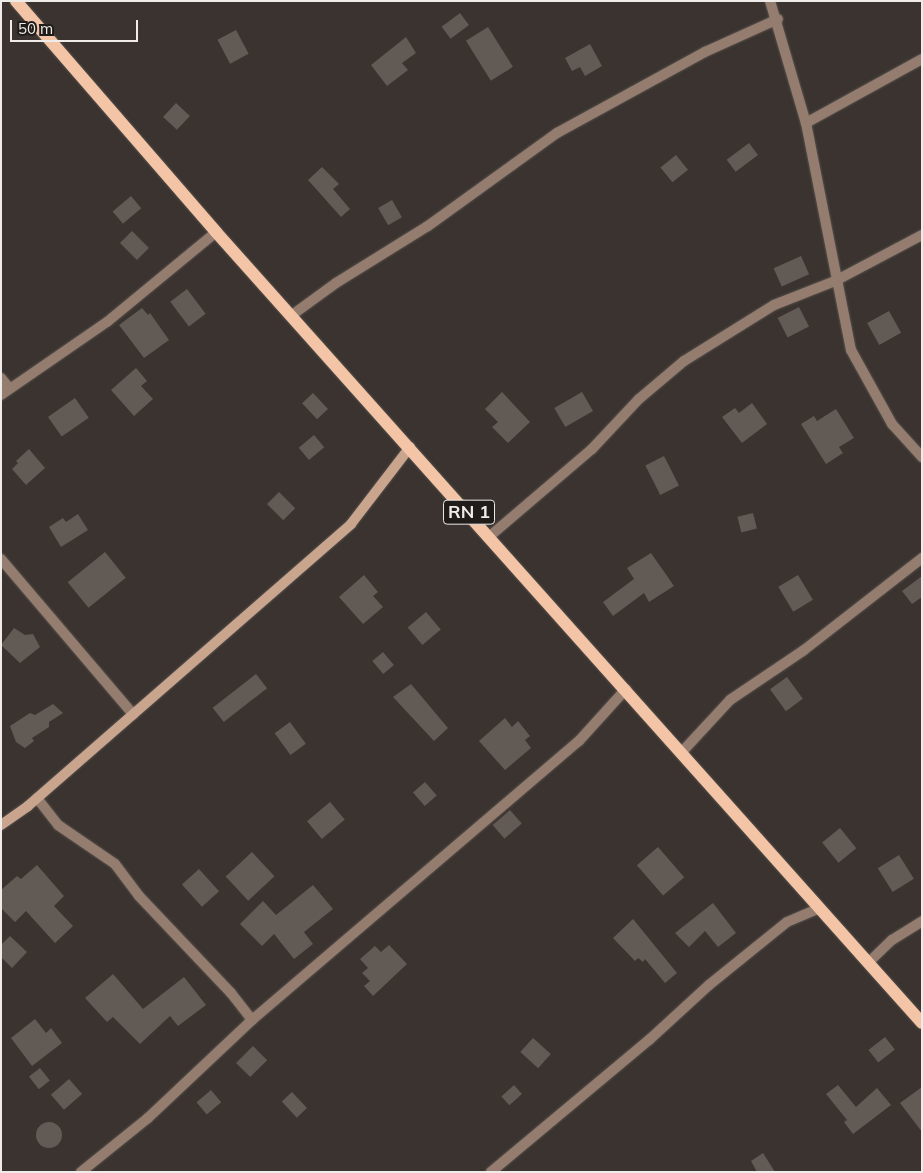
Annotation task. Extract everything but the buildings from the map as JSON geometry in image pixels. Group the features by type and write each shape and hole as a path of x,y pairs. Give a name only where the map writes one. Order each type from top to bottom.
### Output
{"main road":[{"name":"RN 1","path":"16,1 216,232 490,536 922,1022"}],"street":[{"path":"770,1 778,19 806,123 835,281 851,350 892,424 922,457"},
{"path":"292,315 336,284 428,226 557,133 697,57 778,19"},
{"path":"806,123 922,59"},
{"path":"1,395 107,322 216,232"},
{"path":"490,536 592,449 639,399 684,361 774,305 835,281 922,235"},
{"path":"1,378 9,388"},
{"path":"1,825 37,798 351,524 410,447"},
{"path":"681,753 730,700 804,650 922,558"},
{"path":"1,559 133,714"},
{"path":"82,1172 148,1118 252,1020 579,741 626,689"},
{"path":"37,798 58,824 115,864 139,896 231,993 252,1020"},
{"path":"491,1172 649,1040 709,985 788,922 820,908"},
{"path":"869,962 892,940 922,921"}]}
